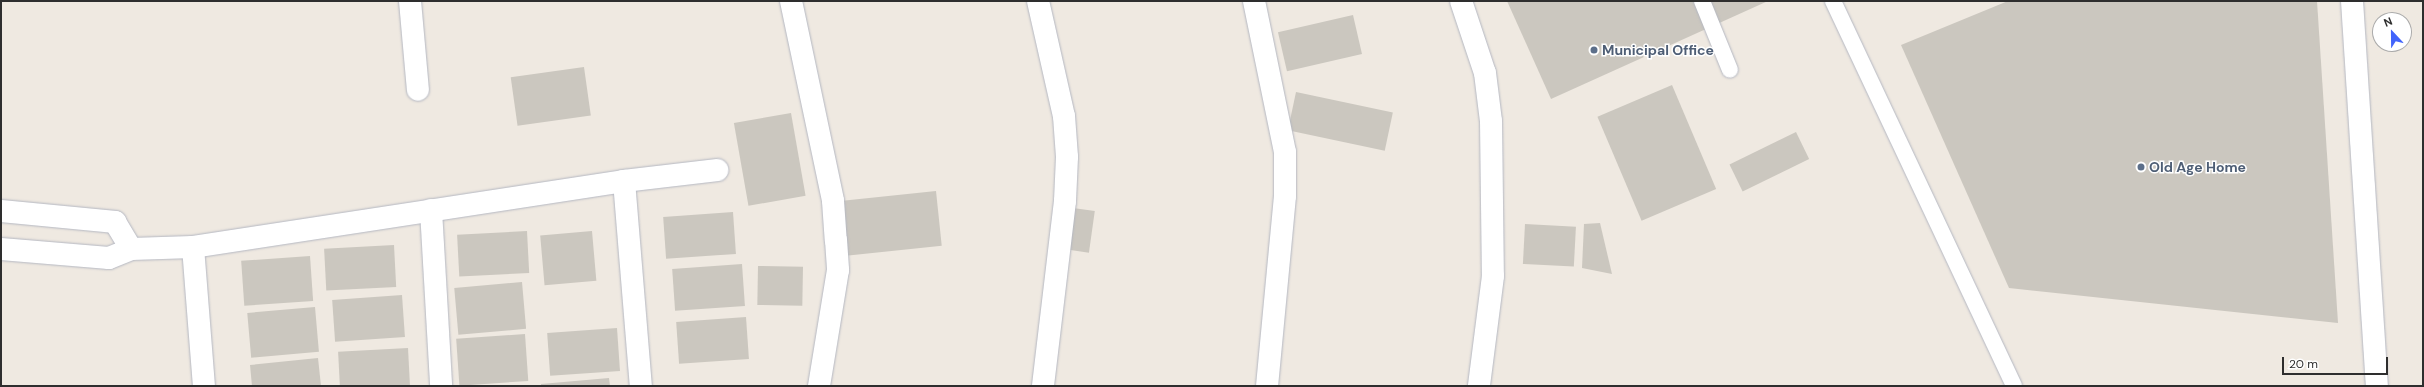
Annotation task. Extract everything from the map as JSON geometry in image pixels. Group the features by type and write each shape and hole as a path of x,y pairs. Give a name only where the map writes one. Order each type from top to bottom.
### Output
{"street":[{"path":"410,1 418,90"},
{"path":"791,1 833,201 836,240 838,270 819,386"},
{"path":"1038,1 1064,116 1067,157 1065,201 1044,386"},
{"path":"1254,1 1285,152 1285,196 1267,386"},
{"path":"1461,1 1485,72 1491,121 1493,276 1479,386"},
{"path":"2352,1 2377,386"},
{"path":"1,249 109,258 131,249 193,247 624,181 717,170"},
{"path":"624,181 641,386"},
{"path":"431,210 441,386"},
{"path":"1,211 114,222 131,249"},
{"path":"193,247 204,386"}],"lane":[{"path":"1702,1 1730,70"},
{"path":"1833,1 2014,386"}],"building":[{"name":"Municipal Office","path":"1507,1 1768,1 1551,99"},
{"name":"Old Age Home","path":"2008,1 2317,1 2338,323 2009,288 1901,45"},
{"path":"1353,15 1362,54 1287,71 1278,32"},
{"path":"584,67 591,116 518,126 511,77"},
{"path":"1672,85 1716,189 1642,221 1597,117"},
{"path":"1296,92 1393,113 1385,151 1288,130"},
{"path":"791,113 806,196 748,206 734,123"},
{"path":"1796,132 1809,159 1743,191 1729,164"},
{"path":"936,191 942,246 841,256 836,202"},
{"path":"1073,208 1095,211 1089,253 1067,250"},
{"path":"733,212 736,254 666,259 663,217"},
{"path":"1600,223 1612,274 1582,268 1584,224"},
{"path":"1525,224 1576,227 1574,267 1523,264"},
{"path":"527,231 529,273 459,277 457,235"},
{"path":"592,231 596,281 545,285 540,236"},
{"path":"394,245 396,287 326,291 324,249"},
{"path":"310,256 313,301 244,306 241,261"},
{"path":"742,264 745,306 675,311 672,269"},
{"path":"758,266 803,267 802,306 757,305"},
{"path":"522,282 526,329 458,335 454,288"},
{"path":"402,295 405,337 335,342 332,300"},
{"path":"315,307 319,352 251,358 247,313"},
{"path":"746,317 749,359 679,364 676,322"},
{"path":"617,328 620,371 550,376 547,333"},
{"path":"525,334 528,381 459,386 456,339"},
{"path":"408,348 410,386 340,386 338,352"},
{"path":"318,358 321,386 252,386 250,365"},
{"path":"609,378 610,386 541,386 541,384"}],"place":[{"name":"Municipal Office","path":"1594,50"},
{"name":"Old Age Home","path":"2141,167"}]}
